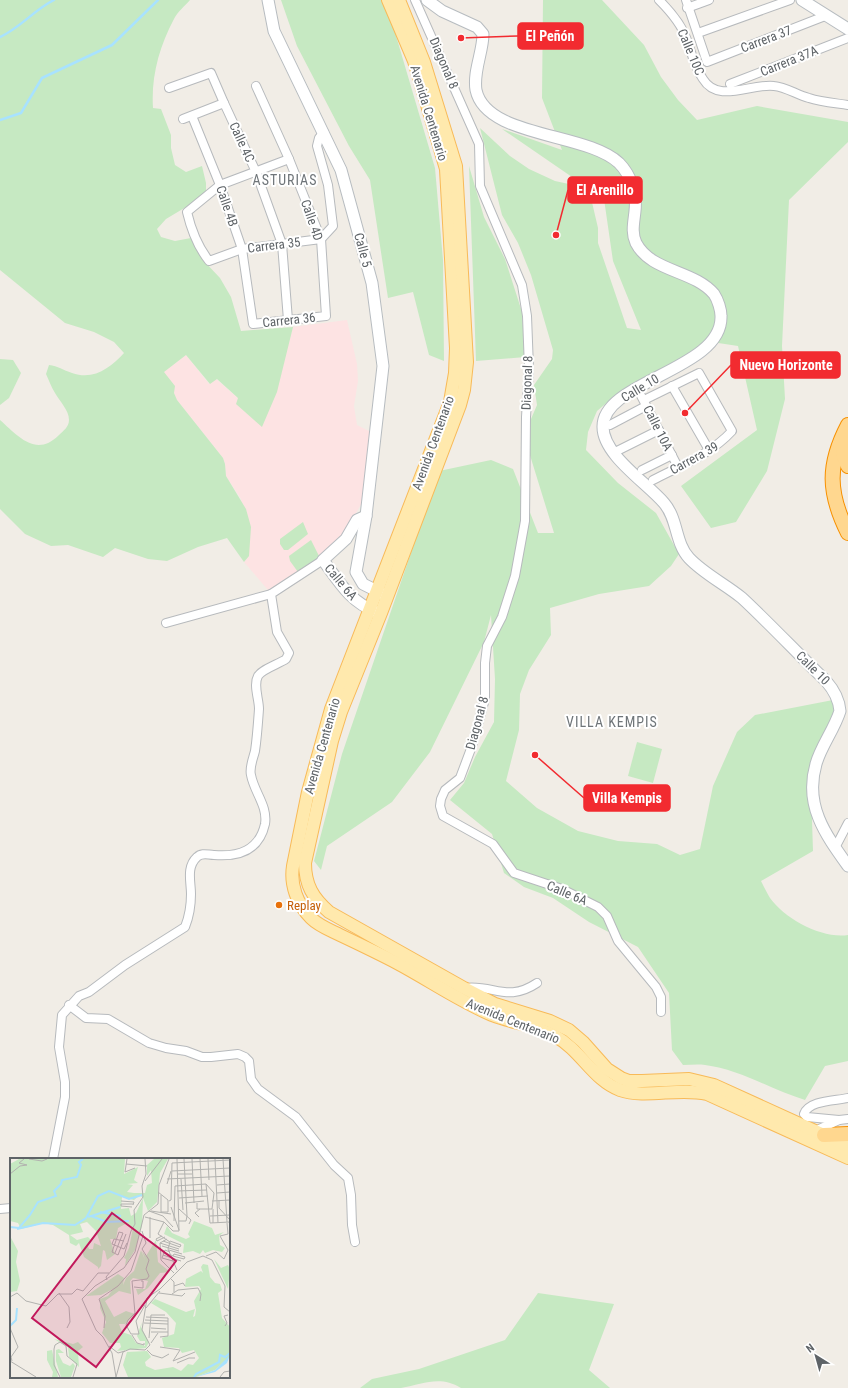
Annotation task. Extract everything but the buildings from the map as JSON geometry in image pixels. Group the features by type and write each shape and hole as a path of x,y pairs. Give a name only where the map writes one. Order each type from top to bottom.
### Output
{"highway":[{"path":"848,425 837,448 832,471 835,502 848,533"},
{"path":"848,428 843,447 845,461 848,466"},
{"path":"819,1133 848,1134"}],"main road":[{"name":"Avenida Centenario","path":"382,594 450,402 456,361 446,169 414,61 388,0"},
{"name":"Avenida Centenario","path":"399,0 424,62 456,166 467,362 464,390 460,405 352,669 331,709 322,740 293,866 291,878 293,887 301,906 312,919 321,925 397,963 476,1008 508,1021 554,1035 573,1048 601,1079 610,1086 636,1092 690,1091 707,1094 848,1158"},
{"name":"Avenida Centenario","path":"352,669 332,741 305,863 305,875 308,887 318,902 329,912 495,1004 550,1021 569,1030 583,1042 607,1069 621,1078 636,1081 689,1079 701,1081 725,1090 848,1146"}],"street":[{"name":"Calle 5","path":"268,0 274,31 324,132 346,184 372,283 383,366 366,516 356,572 363,584 382,594"},
{"name":"Diagonal 8","path":"416,0 478,144 480,186 522,285 527,316 529,368 526,416 525,521 515,576 502,617 487,646 485,663 485,700 460,778"},
{"name":"Calle 10","path":"427,0 442,11 477,28 483,34 483,45 476,86 480,100 490,112 513,124 594,148 618,162 628,174 634,188 636,208 632,230 635,242 642,252 651,260 698,282 714,295 721,310 722,320 715,338 688,361 637,388 609,408 605,416 603,427 605,440 627,466 664,503 673,516 686,555 695,564 742,598 826,681 837,698 840,711 816,764 813,790 818,821 848,866"},
{"name":"Calle 10C","path":"659,0 678,22 687,39 692,61 703,81 712,89 729,92 752,86 774,86 810,98 848,105"},
{"path":"709,0 686,4 698,33 790,0"},
{"path":"802,0 825,16 848,29"},
{"name":"Carrera 37","path":"698,33 707,62 825,16"},
{"name":"Carrera 37A","path":"730,84 848,38"},
{"name":"Calle 4C","path":"169,88 211,73 256,172 282,244 288,320"},
{"name":"Calle 4D","path":"256,86 289,159 321,239 326,316"},
{"path":"184,119 224,104"},
{"name":"Calle 4B","path":"192,116 220,186 242,249 253,324"},
{"path":"321,239 333,226 328,185 317,146 319,138 324,132"},
{"path":"220,186 289,159"},
{"name":"Carrera 35","path":"220,186 187,212 190,225 202,252 209,261 242,249 321,239"},
{"name":"Carrera 36","path":"253,324 326,316"},
{"name":"Carrera 39","path":"653,480 709,450 722,441 732,431 699,373 672,386"},
{"path":"610,424 672,386 709,450"},
{"name":"Calle 10A","path":"637,388 678,467"},
{"path":"615,452 659,430"},
{"path":"642,470 672,455"},
{"path":"166,624 270,594 323,560 346,539 357,520 366,516"},
{"name":"Calle 6A","path":"323,560 351,597 375,611"},
{"path":"53,1158 65,1097 59,1034 62,1015 69,1005 79,996 89,992 125,965 185,927 191,894 189,880 191,869 197,856 203,854 236,855 248,851 256,844 261,836 265,823 262,800 250,775 259,708 257,684 258,676 265,670 286,659 289,653 277,632 270,594"},
{"name":"Calle 6A","path":"460,778 445,790 440,806 443,816 493,844 514,873 562,889 598,907 607,916 612,931 618,941 656,987 661,997 661,1012"},
{"path":"835,848 848,823"},
{"path":"464,988 478,987 512,993 524,990 537,983"},
{"path":"69,1005 86,1018 108,1019 149,1043 166,1048 186,1051 202,1057 238,1054 245,1057 249,1061 251,1079 258,1089 296,1117 334,1164 348,1178 351,1195 352,1226 356,1242"},
{"path":"848,1098 811,1106 804,1114 807,1117 839,1120 848,1119"},
{"path":"819,1133 839,1120"},
{"path":"0,1209 10,1208"}],"shaded area":[{"path":"347,320 357,364 358,381 354,406 357,425 373,433 364,499 346,531 329,551 268,590 244,562 249,556 241,499 226,476 223,458 177,400 164,372 186,355 209,384 216,379 238,398 285,355 293,327"}],"green space":[{"path":"0,0 190,0 175,16 160,51 153,85 153,108 161,109 171,135 171,148 175,165 186,172 202,166 206,183 206,195 166,219 157,229 161,237 175,241 191,238 203,260 220,278 231,297 241,331 293,327 277,392 262,427 236,404 238,398 217,379 210,384 186,355 164,372 175,386 174,393 177,400 223,458 226,476 246,509 251,527 249,556 244,562 227,538 198,547 167,561 148,559 115,548 103,557 68,545 51,546 25,534 0,509 0,420 28,442 35,445 43,445 51,442 66,429 69,416 46,374 49,365 80,375 95,374 108,368 124,353 114,342 94,332 65,323 0,270"},
{"path":"281,0 383,0 389,12 435,168 443,260 444,361 429,355 413,292 388,298 370,180 349,146 297,46"},
{"path":"543,0 602,0 644,45 661,77 678,100 697,120 757,106 848,122 848,142 789,200 782,346 785,399 767,471 736,522 711,528 681,486 757,430 738,346 705,341 678,361 616,395 597,411 588,432 586,450 618,483 656,513 679,554 671,566 649,586 599,594 550,608 551,635 529,670 520,694 519,730 506,781 537,808 578,831 618,841 657,844 680,855 700,849 713,786 737,732 755,715 833,700 835,718 811,790 813,851 761,881 770,898 794,920 816,931 827,934 848,935 848,1061 825,1066 805,1100 743,1075 718,1067 705,1065 683,1065 672,1050 669,993 638,947 589,922 553,898 524,887 504,873 492,834 450,800 464,783 475,757 494,722 495,679 491,615 484,642 430,752 392,802 327,846 321,870 314,861 342,754 439,471 491,460 513,469 538,533 554,533 529,452 531,419 537,405 534,385 552,359 553,350 531,275 518,243 502,215 480,128 510,156 529,169 555,181 578,186 591,198 598,228 598,243 627,328 641,330 613,261 604,199 502,129 562,150 542,98"},
{"path":"469,166 484,217 505,259 522,312 525,357 476,361"},
{"path":"0,359 13,360 21,373 9,398 0,405"},
{"path":"303,522 308,534 288,550 284,550 280,544 280,539"},
{"path":"311,540 320,558 298,572 290,561 289,556"},
{"path":"637,742 662,749 653,783 628,776"},
{"path":"538,1293 614,1304 589,1370 610,1388 461,1388 453,1384 439,1381 401,1388 360,1388 372,1379 419,1369 505,1340"}],"waterway":[{"path":"0,37 14,29 54,0"},
{"path":"0,120 21,113 42,78 112,45 158,0"}],"place":[{"name":"El Peñón","path":"461,38"},
{"name":"El Arenillo","path":"556,235"},
{"name":"Nuevo Horizonte","path":"685,413"},
{"name":"Villa Kempis","path":"535,755"},
{"name":"Replay","path":"279,905"}],"district":[{"name":"ASTURIAS","path":"285,180"},
{"name":"VILLA KEMPIS","path":"612,722"}]}
